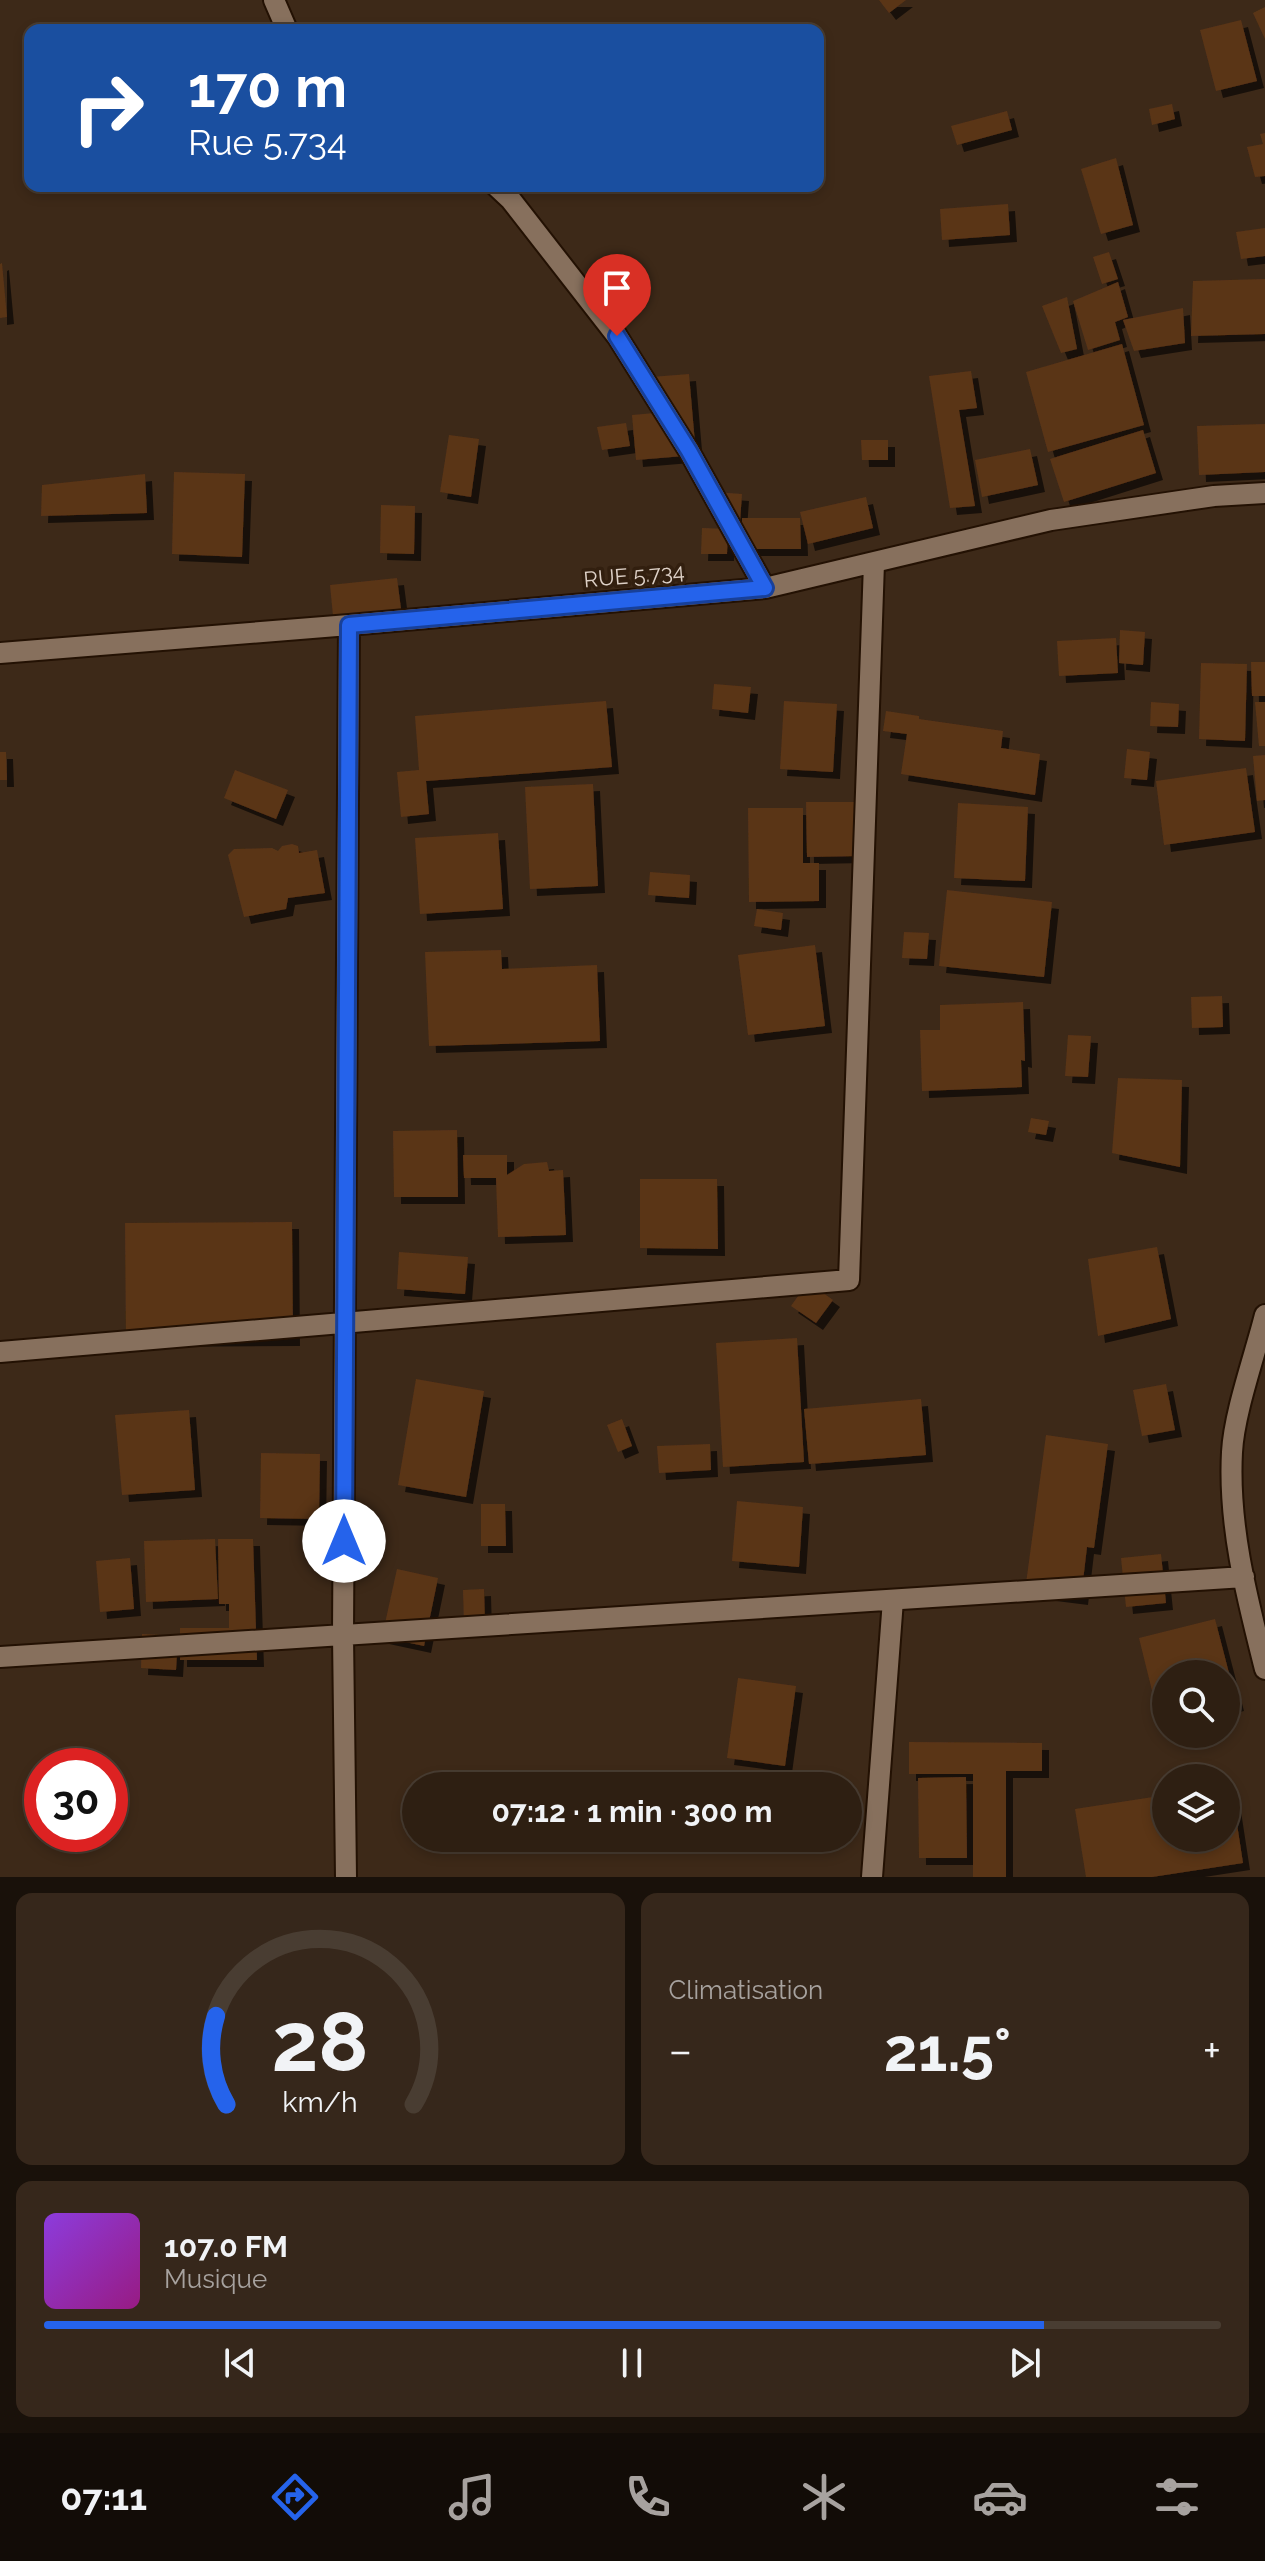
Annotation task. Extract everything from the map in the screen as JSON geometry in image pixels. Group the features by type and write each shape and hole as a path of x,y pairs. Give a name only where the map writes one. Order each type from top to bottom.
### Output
{"street":[{"path":"274,0 284,24"},
{"path":"502,192 617,336 689,451 765,588"},
{"name":"RUE 5.734","path":"0,653 765,588 1051,520 1214,496 1265,493"},
{"path":"0,1352 849,1280 874,563"},
{"path":"346,1877 343,1635 349,625"},
{"path":"1265,1315 1232,1449 1233,1518 1265,1669"},
{"path":"0,1657 1244,1577"},
{"path":"872,1877 893,1600"}],"building":[{"path":"879,0 906,0 889,13"},
{"path":"1265,7 1265,39 1253,13"},
{"path":"1241,20 1257,81 1216,91 1200,30"},
{"path":"1172,104 1175,119 1152,125 1149,109"},
{"path":"1007,111 1012,130 957,145 951,126"},
{"path":"1265,133 1265,176 1255,177 1247,147 1263,144 1260,134"},
{"path":"1116,158 1133,225 1101,234 1081,169"},
{"path":"1008,204 1010,235 942,240 940,209"},
{"path":"1265,228 1265,256 1241,259 1236,232"},
{"path":"1109,252 1118,279 1102,284 1093,257"},
{"path":"0,264 7,317 0,318"},
{"path":"1265,279 1265,334 1191,336 1193,281"},
{"path":"1118,282 1128,317 1115,322 1120,340 1088,350 1073,301"},
{"path":"1067,297 1077,349 1061,353 1042,306"},
{"path":"1183,308 1185,343 1134,351 1123,320"},
{"path":"1122,344 1144,425 1048,452 1026,372"},
{"path":"971,371 977,408 959,410 975,506 950,508 929,376"},
{"path":"689,374 696,455 636,460 632,415 655,413 651,377"},
{"path":"626,423 630,446 602,450 597,427"},
{"path":"1265,424 1265,472 1199,475 1197,426"},
{"path":"1143,430 1156,473 1064,502 1050,459"},
{"path":"449,435 479,439 471,497 440,492"},
{"path":"861,440 888,440 888,460 862,460"},
{"path":"1030,449 1038,485 982,497 975,460"},
{"path":"174,472 245,474 242,557 172,554"},
{"path":"145,474 147,513 41,516 42,485"},
{"path":"715,492 742,494 740,522 713,520"},
{"path":"866,497 873,528 808,544 800,512"},
{"path":"381,505 415,506 414,554 380,553"},
{"path":"742,518 800,518 801,549 742,549"},
{"path":"702,528 728,529 727,554 701,554"},
{"path":"397,578 401,609 333,616 330,585"},
{"path":"1120,630 1145,632 1143,665 1119,663"},
{"path":"1116,638 1118,673 1059,676 1057,641"},
{"path":"1251,662 1265,662 1265,696 1252,696"},
{"path":"1201,663 1247,664 1245,741 1199,739"},
{"path":"714,684 751,687 748,713 712,709"},
{"path":"606,701 612,767 426,781 429,814 401,817 397,772 419,770 415,716"},
{"path":"784,701 837,704 833,772 780,769"},
{"path":"1151,702 1179,704 1178,727 1150,726"},
{"path":"1255,702 1265,702 1265,746 1259,746"},
{"path":"886,711 1003,731 1001,748 1040,754 1035,795 901,774 907,734 883,731"},
{"path":"1127,749 1150,752 1147,780 1124,778"},
{"path":"0,752 6,752 7,780 0,780"},
{"path":"1265,755 1265,800 1257,801 1253,756"},
{"path":"1246,768 1255,832 1164,845 1156,781"},
{"path":"235,770 288,790 276,819 224,798"},
{"path":"593,784 598,886 530,889 525,787"},
{"path":"806,802 857,802 859,856 807,857"},
{"path":"958,803 1028,807 1025,881 954,878"},
{"path":"748,808 803,808 803,863 819,863 819,901 749,902"},
{"path":"498,833 503,909 420,914 415,838"},
{"path":"282,846 298,846 299,853 317,850 325,893 288,898 286,909 244,917 228,855 234,849 272,848 278,851"},
{"path":"650,872 690,875 689,898 648,895"},
{"path":"947,890 1052,902 1044,977 939,966"},
{"path":"757,909 783,913 781,930 754,926"},
{"path":"904,932 929,933 927,959 902,958"},
{"path":"815,945 825,1026 748,1035 738,955"},
{"path":"501,950 502,969 597,965 600,1041 429,1046 425,952"},
{"path":"1222,996 1223,1027 1192,1028 1191,997"},
{"path":"1023,1002 1025,1061 1021,1060 1022,1087 922,1091 920,1030 940,1030 940,1005"},
{"path":"1068,1035 1091,1036 1088,1077 1065,1076"},
{"path":"1118,1078 1182,1080 1180,1167 1112,1153"},
{"path":"1031,1118 1049,1121 1046,1135 1028,1132"},
{"path":"457,1130 458,1197 394,1197 393,1131"},
{"path":"463,1155 507,1155 507,1175 524,1164 547,1162 549,1171 563,1170 566,1235 498,1237 496,1178 464,1178"},
{"path":"640,1179 717,1179 718,1249 640,1248"},
{"path":"292,1222 293,1339 126,1340 125,1223"},
{"path":"1157,1247 1171,1319 1098,1336 1088,1259"},
{"path":"399,1252 468,1257 465,1294 397,1289"},
{"path":"808,1282 833,1300 816,1323 791,1306"},
{"path":"797,1338 804,1462 723,1467 716,1343"},
{"path":"416,1379 484,1391 466,1497 398,1485"},
{"path":"1166,1384 1175,1430 1142,1436 1133,1390"},
{"path":"921,1399 926,1455 809,1464 804,1409"},
{"path":"189,1410 195,1490 122,1495 115,1415"},
{"path":"622,1419 632,1446 618,1452 607,1425"},
{"path":"1046,1435 1108,1444 1094,1548 1087,1547 1081,1598 1025,1591"},
{"path":"710,1444 711,1470 659,1473 657,1446"},
{"path":"261,1453 320,1454 319,1519 260,1518"},
{"path":"737,1501 803,1507 799,1567 732,1561"},
{"path":"481,1504 505,1504 506,1546 481,1546"},
{"path":"215,1539 218,1599 146,1602 144,1541"},
{"path":"218,1539 253,1539 257,1660 180,1660 180,1628 229,1628 229,1604 219,1604"},
{"path":"1161,1554 1166,1603 1126,1607 1121,1558"},
{"path":"130,1558 134,1609 100,1612 96,1561"},
{"path":"397,1569 438,1578 424,1646 382,1637"},
{"path":"484,1589 485,1623 464,1623 463,1590"},
{"path":"1215,1619 1226,1660 1152,1660 1152,1691 1139,1638"},
{"path":"142,1634 178,1636 176,1670 141,1668"},
{"path":"738,1678 796,1686 785,1766 727,1758"},
{"path":"909,1742 1042,1743 1042,1771 1006,1771 1006,1877 973,1877 973,1774 909,1774"},
{"path":"966,1777 967,1858 919,1858 918,1778"},
{"path":"1152,1797 1152,1852 1240,1852 1240,1844 1243,1863 1152,1877 1086,1877 1075,1809"}],"route":[{"path":"344,1541 349,625 765,588 689,451 617,336"}]}
